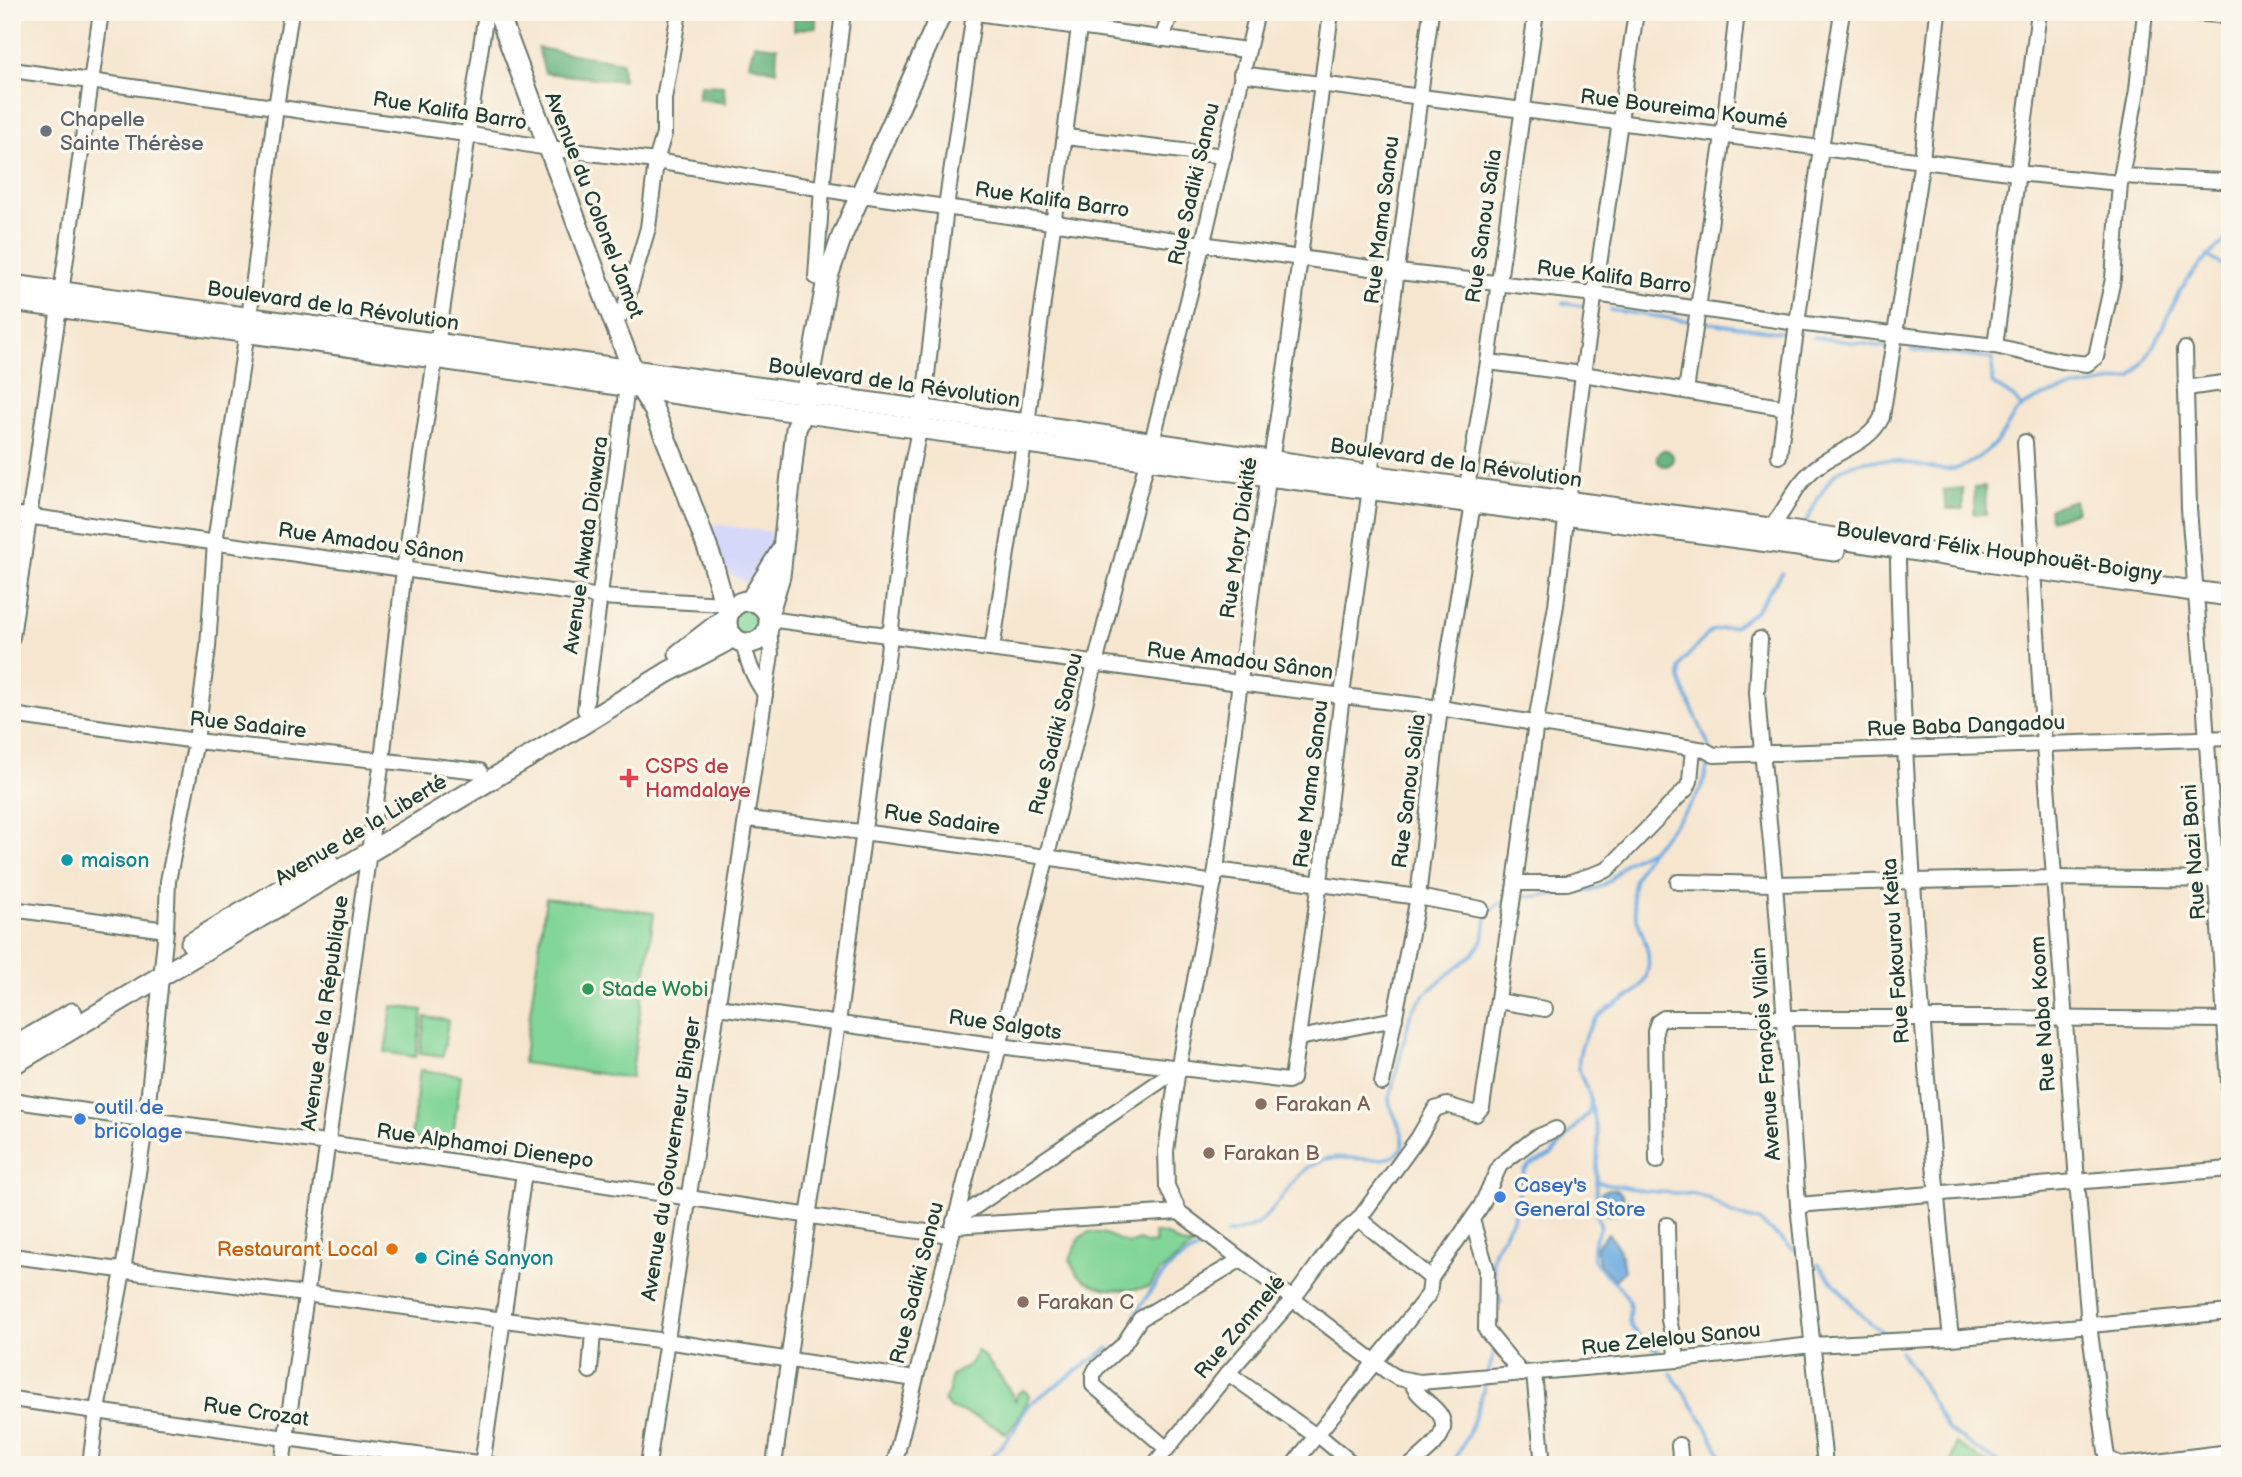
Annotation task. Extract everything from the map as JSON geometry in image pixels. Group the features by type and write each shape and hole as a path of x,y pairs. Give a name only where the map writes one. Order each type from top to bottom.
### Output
{"main road":[{"name":"Avenue du Colonel Jamot","path":"499,12 619,317 640,381 654,410 713,563 736,590 735,607"},
{"name":"Avenue du Colonel Jamot","path":"508,12 554,148"},
{"path":"798,408 827,279 854,194 931,12"},
{"path":"798,408 816,277 830,233 854,194 942,12"},
{"name":"Boulevard de la Révolution","path":"12,285 60,300"},
{"name":"Boulevard de la Révolution","path":"12,301 60,300 248,325 640,381 798,408 921,419 1766,535"},
{"name":"Avenue du Gouverneur Binger","path":"768,620 780,576 798,408"},
{"name":"Boulevard Félix Houphouët-Boigny","path":"1766,535 1898,560 2033,575"},
{"name":"Boulevard Félix Houphouët-Boigny","path":"1766,535 2196,597 2230,596"},
{"name":"Avenue du Gouverneur Binger","path":"735,607 783,547"},
{"name":"Boulevard Félix Houphouët-Boigny","path":"2196,597 2230,608"},
{"path":"760,604 768,620 762,638 753,642 738,639 728,627 735,607 760,604"},
{"name":"Avenue de la Liberté","path":"369,845 480,771 683,652 735,607"},
{"name":"Avenue de la Liberté","path":"12,1048 161,968 668,672 725,642 738,639"},
{"name":"Avenue de la Liberté","path":"12,1065 161,968"}],"street":[{"path":"12,637 101,12"},
{"path":"90,1465 146,1121 166,930 168,881 196,741 208,647 215,542 248,325 290,12"},
{"name":"Avenue de la République","path":"282,1465 382,760 404,570 486,12"},
{"path":"619,317 648,228 656,161 664,134 664,99 679,12"},
{"path":"816,277 822,188 843,12"},
{"path":"1162,39 1171,12"},
{"name":"Rue Sadiki Sanou","path":"894,1465 1203,242 1257,12"},
{"name":"Rue Mory Diakité","path":"1179,1212 1170,1198 1165,1166 1178,1069 1215,876 1331,12"},
{"name":"Rue Mama Sanou","path":"1288,1081 1294,1075 1320,882 1431,12"},
{"name":"Rue Sanou Salia","path":"1382,1083 1418,897 1440,708 1536,12"},
{"path":"1545,1009 1498,1001 1536,722 1556,605 1583,374 1636,12"},
{"path":"1686,391 1723,136 1737,12"},
{"path":"1779,456 1842,12"},
{"path":"1766,535 1778,520 1795,487 1814,469 1843,449 1867,439 1877,429 1882,417 1922,160 1938,12"},
{"path":"1995,346 2039,12"},
{"path":"2121,179 2137,90 2145,12"},
{"path":"2181,12 2218,15"},
{"path":"774,1465 838,1023 890,637 907,489 921,419 972,13 1080,19 1162,39 1246,50"},
{"path":"992,649 1026,433 1080,19"},
{"name":"Rue Kalifa Barro","path":"12,70 656,161 854,194 1398,272 1595,294 1797,323 1995,346 2062,361 2088,363 2096,357 2113,279 2121,179"},
{"name":"Rue Boureima Koumé","path":"1241,74 2017,173 2222,181"},
{"path":"1066,137 1224,156"},
{"name":"Rue Nazi Boni","path":"2185,349 2189,509 2207,739 2223,880 2230,1098"},
{"path":"1488,362 1583,374 1786,408"},
{"name":"Avenue Alwata Diawara","path":"585,710 601,597 640,381"},
{"path":"2186,388 2230,382"},
{"name":"Rue Naba Koom","path":"2025,442 2044,745 2088,1325 2108,1459 2123,1465 2230,1452"},
{"name":"Rue Amadou Sânon","path":"12,513 601,597 735,607"},
{"name":"Rue Fakourou Keita","path":"1898,560 1899,635 1922,1017 1935,1194 1951,1338"},
{"name":"Rue Amadou Sânon","path":"768,620 1440,708 1704,751"},
{"name":"Avenue du Gouverneur Binger","path":"648,1465 771,654 768,620"},
{"path":"738,639 755,679 765,694"},
{"name":"Avenue François Vilain","path":"1760,639 1757,692 1775,884 1798,1205 1825,1465"},
{"name":"Rue Sadaire","path":"12,715 196,741 480,771"},
{"name":"Rue Baba Dangadou","path":"1704,751 1764,754 2230,738"},
{"path":"1516,883 1567,883 1596,874 1615,864 1686,788 1704,751"},
{"name":"Rue Sadaire","path":"746,818 1215,876 1320,882 1481,909"},
{"path":"1678,882 1775,884 2054,878 2223,880"},
{"path":"12,909 166,930"},
{"name":"Rue Zonmelé","path":"1161,1459 1228,1373 1293,1299 1339,1236 1359,1219 1418,1138 1435,1109 1447,1105 1473,1113 1481,1110 1498,1001"},
{"name":"Rue Salgots","path":"718,1007 999,1046 1288,1081"},
{"path":"1657,1161 1655,1031 1658,1022 1664,1018 1922,1017 2228,1021"},
{"path":"1299,1038 1395,1019"},
{"path":"953,1227 1178,1069"},
{"name":"Rue Alphamoi Dienepo","path":"12,1100 146,1121 327,1143 808,1217 953,1227 1179,1212"},
{"path":"1293,1465 1429,1294 1431,1278 1481,1206 1500,1165 1535,1138 1556,1129"},
{"path":"1798,1205 2230,1170"},
{"path":"486,1464 524,1173"},
{"path":"1179,1212 1374,1362 1398,1378 1411,1381 1420,1397 1443,1419 1445,1427 1441,1437 1412,1465"},
{"path":"1359,1219 1431,1278"},
{"path":"1472,1220 1487,1270 1486,1331 1528,1373 1543,1465"},
{"path":"1667,1225 1669,1320 1678,1360"},
{"path":"12,1256 666,1341 915,1379"},
{"path":"1161,1459 1093,1385 1093,1375 1099,1365 1123,1345 1140,1319 1240,1260"},
{"name":"Rue Zelelou Sanou","path":"1411,1381 1444,1381 1812,1345 1951,1338 2230,1312"},
{"path":"590,1371 593,1332"},
{"path":"1228,1373 1317,1435 1354,1465"},
{"name":"Rue Crozat","path":"12,1399 486,1464"},
{"path":"1679,1445 1681,1465"}],"shaded area":[{"path":"704,523 780,533 776,550 751,585 726,569"}],"green space":[{"path":"794,12 816,12 816,27 794,30"},
{"path":"754,44 777,47 776,71 749,64"},
{"path":"538,48 622,62 623,81 545,73"},
{"path":"700,85 723,86 726,103 698,99"},
{"path":"1665,450 1671,452 1671,464 1665,466 1659,464 1657,458 1659,452"},
{"path":"1483,462 1541,469 1540,485 1482,476"},
{"path":"1985,487 1986,514 1974,514 1974,488"},
{"path":"1963,488 1963,509 1947,509 1943,490"},
{"path":"2074,500 2077,511 2051,520 2049,509"},
{"path":"747,605 758,610 763,621 758,632 747,637 736,632 731,621 736,610"},
{"name":"Stade Wobi","path":"546,898 654,913 631,1078 523,1063"},
{"path":"392,1006 423,1010 416,1057 385,1052"},
{"path":"425,1017 448,1020 443,1056 420,1053"},
{"path":"420,1070 461,1075 452,1143 411,1138"},
{"path":"1090,1232 1105,1234 1129,1244 1139,1240 1147,1244 1156,1243 1154,1233 1161,1233 1183,1244 1194,1245 1160,1272 1149,1287 1114,1290 1092,1285 1082,1279 1070,1259 1079,1238"},
{"path":"977,1351 999,1375 1015,1402 1018,1393 1024,1390 1029,1395 1020,1415 1006,1434 980,1419 951,1409 944,1401 949,1391 951,1376 970,1364"},
{"path":"1956,1443 1990,1465 1951,1465"}],"water":[{"path":"1611,1189 1620,1193 1624,1202 1620,1211 1611,1215 1602,1211 1598,1202 1602,1193"},
{"path":"1608,1234 1621,1256 1624,1271 1615,1280 1600,1265 1595,1247"}],"waterway":[{"path":"2230,79 2227,96 2230,107"},
{"path":"1805,524 1826,485 1835,474 1854,463 1877,460 1938,469 1959,468 1992,447 2012,417 2030,403 2057,392 2131,378 2152,348 2184,285 2230,236"},
{"path":"2207,256 2230,269"},
{"path":"1563,303 1588,307"},
{"path":"1610,310 1690,321"},
{"path":"1709,323 1785,333"},
{"path":"1813,337 1886,347"},
{"path":"1911,350 1993,359 1992,383 2014,398 2022,408"},
{"path":"1709,746 1684,690 1680,668 1683,661 1711,631 1733,627 1755,612 1782,573"},
{"path":"1501,1302 1495,1284 1492,1259 1513,1219 1524,1171 1530,1165 1551,1155 1588,1113 1591,1100 1580,1074 1580,1050 1593,1023 1600,1015 1633,994 1645,979 1648,957 1633,900 1637,874 1645,859 1699,791 1708,758"},
{"path":"1526,897 1584,892 1600,887 1611,880 1625,863 1650,850"},
{"path":"1226,1234 1257,1224 1303,1172 1322,1160 1386,1158 1400,1151 1403,1145 1402,1132 1389,1101 1411,1012 1428,991 1473,954 1483,940 1489,911 1505,900"},
{"path":"1592,1107 1598,1135 1596,1213 1601,1227 1594,1241 1595,1261 1628,1299 1629,1320 1633,1329 1658,1351"},
{"path":"1598,1182 1645,1191 1693,1194 1708,1198 1732,1214 1759,1221 1795,1250"},
{"path":"1135,1315 1155,1284 1169,1269 1200,1248"},
{"path":"1818,1264 1862,1316 1882,1332"},
{"path":"985,1465 1013,1432 1028,1405 1109,1348"},
{"path":"1900,1351 1948,1430 2002,1465"},
{"path":"1488,1373 1494,1353"},
{"path":"1671,1373 1706,1426 1726,1465"},
{"path":"1451,1465 1472,1424 1486,1380"}],"place":[{"name":"Chapelle Sainte Thérèse","path":"46,131"},
{"name":"CSPS de Hamdalaye","path":"629,778"},
{"name":"maison","path":"67,860"},
{"name":"Stade Wobi","path":"588,989"},
{"name":"Farakan A","path":"1261,1104"},
{"name":"outil de bricolage","path":"80,1119"},
{"name":"Farakan B","path":"1209,1153"},
{"name":"Casey's General Store","path":"1500,1197"},
{"name":"Restaurant Local","path":"392,1249"},
{"name":"Ciné Sanyon","path":"421,1258"},
{"name":"Farakan C","path":"1023,1302"}]}
